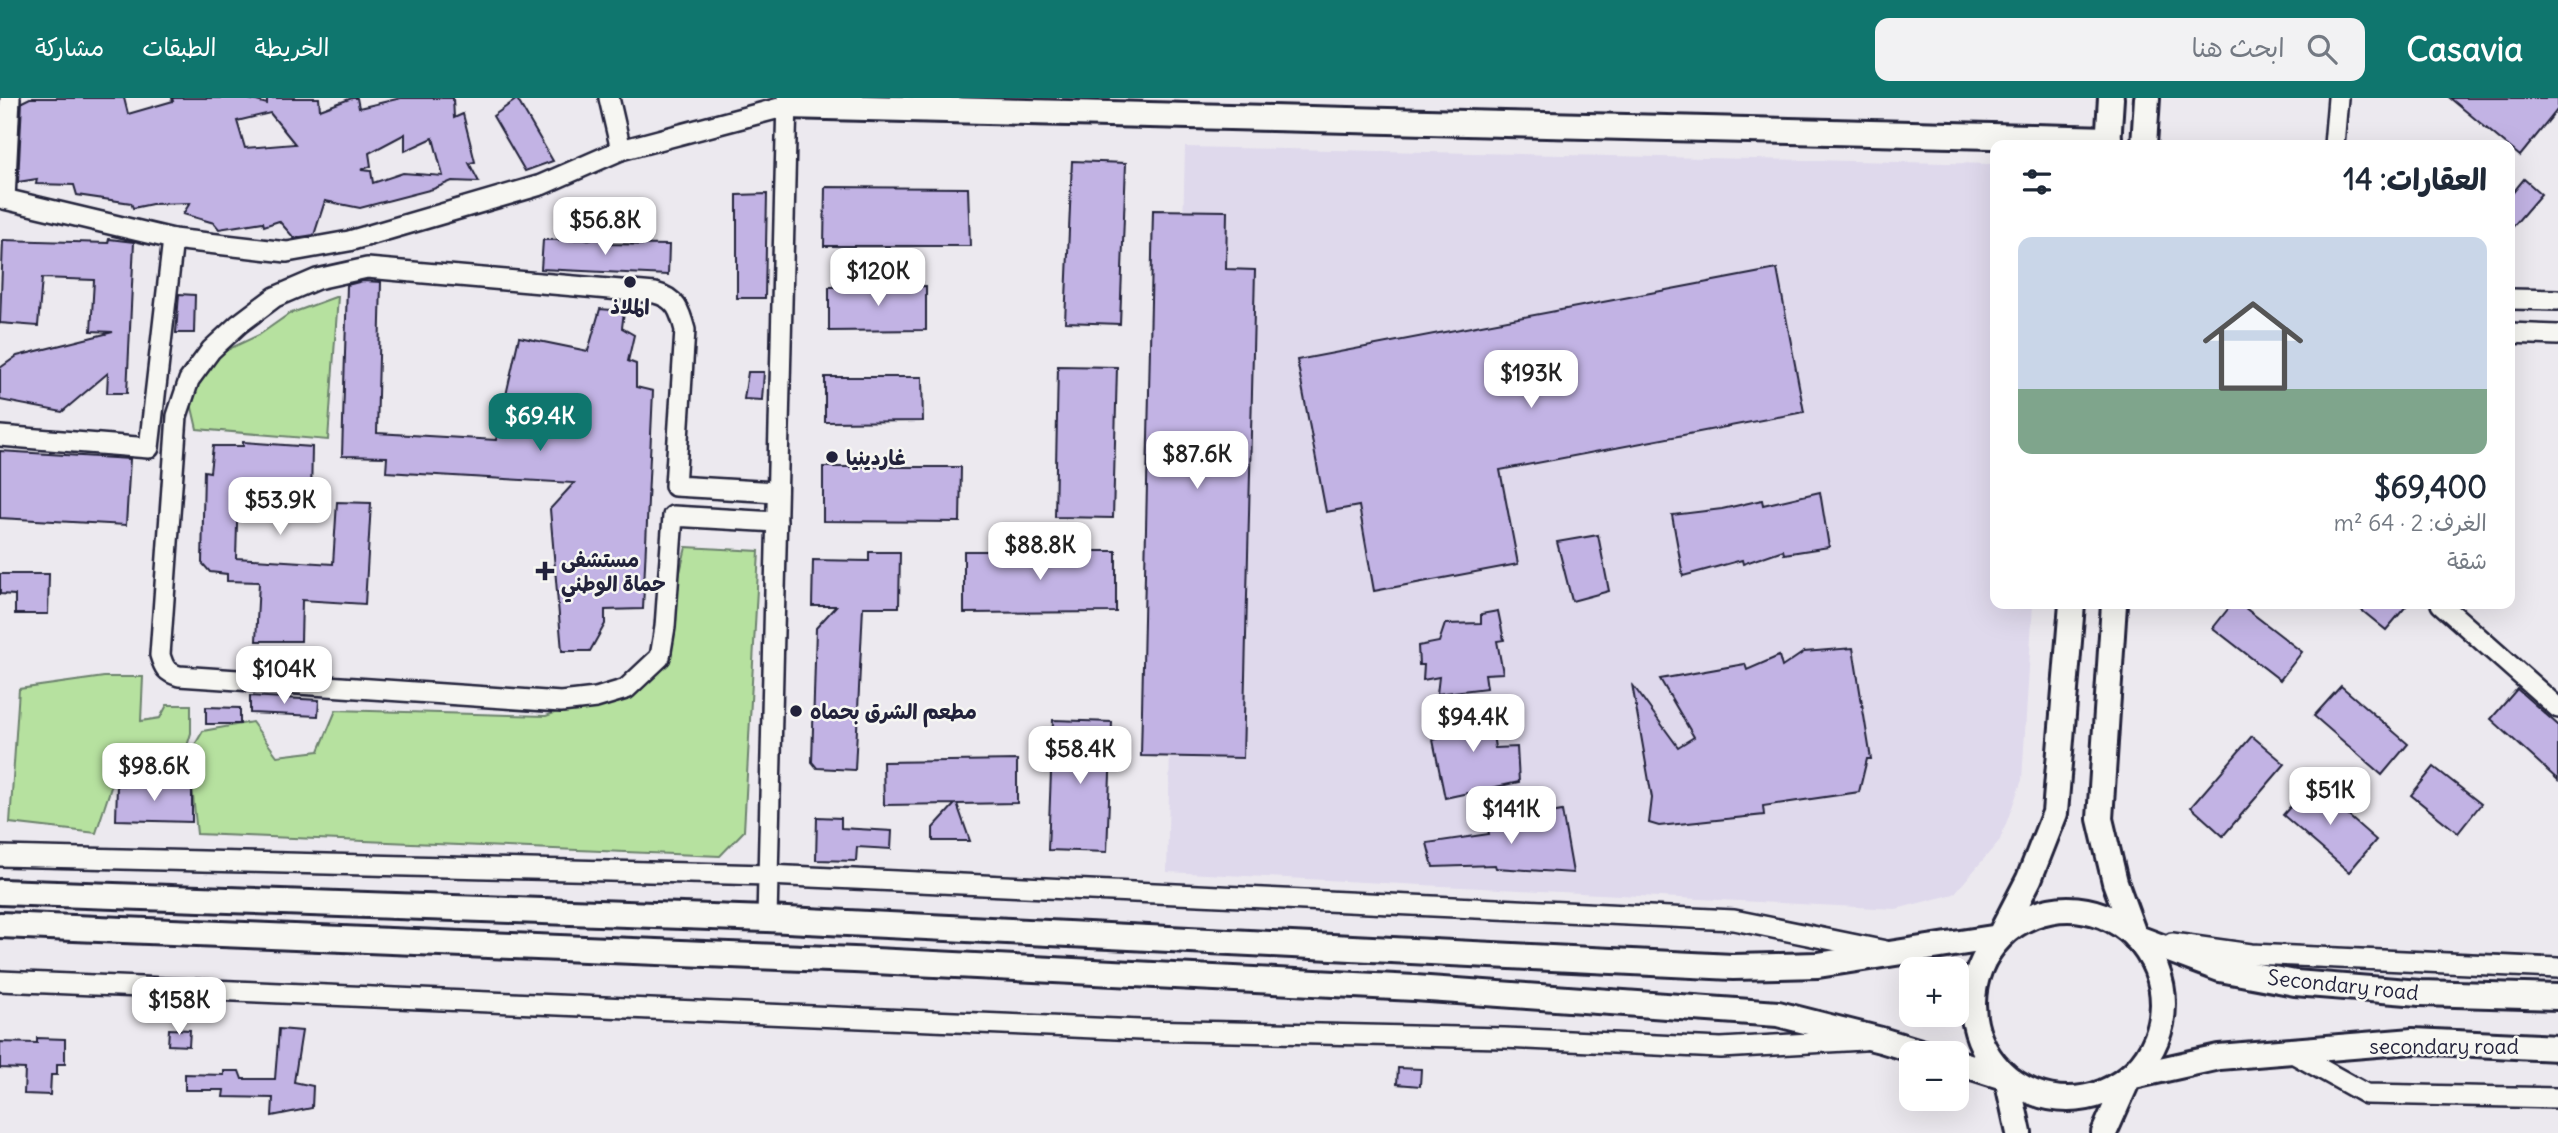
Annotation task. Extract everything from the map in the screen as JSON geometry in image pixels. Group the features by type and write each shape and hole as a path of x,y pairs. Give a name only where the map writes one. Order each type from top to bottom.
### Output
{"main road":[{"path":"2108,140 2111,98"},
{"path":"2144,140 2147,98"},
{"path":"787,102 2042,140"},
{"path":"2019,1133 2007,1078 1987,1055 1975,1027 1973,997 1981,965 2029,879 2055,813 2072,609"},
{"path":"2114,609 2100,819 2115,882 2135,937"},
{"path":"0,892 767,919 1733,967 1818,965 1999,937 2026,918 2058,908 2091,911 2121,924 2145,947 2160,977 2164,1010 2157,1040 2142,1065 2119,1085 2092,1097 2062,1100 2032,1093 2007,1078 1969,1066"},
{"path":"0,925 827,959 1415,988 1778,1014 1899,1045"},
{"name":"Secondary road","path":"2135,937 2220,969 2295,983 2420,993 2558,997"},
{"name":"secondary road","path":"2129,1077 2218,1057 2413,1041 2558,1048"},
{"path":"2104,1133 2129,1077"}],"street":[{"path":"10,98 3,199 173,239 287,252 349,241 541,186 621,150 787,102 767,919"},
{"path":"609,98 621,150"},
{"path":"2334,140 2338,98"},
{"path":"0,436 149,448 173,239"},
{"path":"777,522 673,516 665,627 660,657 626,689 596,698 561,702 179,676 169,673 163,667 160,655 177,416 190,380 211,350 239,324 275,297 317,279 367,268 668,296 680,310 685,330 675,486 778,492"},
{"path":"2515,299 2558,300"},
{"path":"2515,333 2558,335"},
{"path":"2447,609 2558,708"},
{"path":"0,856 768,875 1734,920 1894,953"},
{"path":"2135,937 2251,954 2558,968"},
{"path":"0,981 1140,1030 1504,1038 1721,1048 1881,1040"},
{"path":"2289,1051 2367,1094 2558,1098"}],"shaded area":[{"path":"1185,147 1990,164 1990,609 2033,609 2022,780 2000,840 1954,894 1896,909 1167,872"}],"green space":[{"path":"338,296 328,440 197,429 190,399 214,356 259,335 289,314"},
{"path":"686,547 759,551 744,831 720,856 197,834 192,786 183,765 203,731 252,722 277,756 319,751 336,710 546,716 655,677"},
{"path":"104,677 143,677 141,721 160,718 167,705 191,705 191,733 178,776 116,772 96,833 10,823 19,689"}],"building":[{"path":"30,98 124,98 128,114 173,101 172,98 245,98 267,104 267,98 319,98 320,110 352,98 357,98 359,108 401,98 453,98 454,118 463,114 475,162 469,163 479,182 452,181 433,189 360,208 325,201 314,235 294,238 279,221 264,226 263,222 219,229 214,223 183,214 190,203 152,204 133,208 131,203 77,195 74,185 36,184 37,179 18,182 22,102","holes":["270,113 295,144 245,148 237,121","405,134 405,151 433,138 443,176 403,173 373,183 371,171 361,170 371,166 369,153"]},
{"path":"2450,98 2558,98 2558,109 2520,156 2515,152 2515,140 2501,140"},
{"path":"517,99 553,161 525,171 493,116"},
{"path":"1072,161 1126,163 1120,324 1065,322"},
{"path":"2524,179 2541,194 2515,224 2515,190"},
{"path":"825,187 968,188 970,246 824,246"},
{"path":"767,194 765,298 737,298 737,195"},
{"path":"1153,210 1227,211 1226,269 1255,270 1243,758 1141,756"},
{"path":"109,239 134,242 127,393 107,393 108,373 62,412 0,400 0,368 17,356 113,332 91,331 94,280 42,278 38,326 0,323 3,240 108,243"},
{"path":"604,239 604,244 669,245 668,275 541,269 543,240"},
{"path":"1777,269 1804,412 1500,470 1518,564 1374,591 1359,506 1326,512 1297,360"},
{"path":"363,281 381,282 377,433 496,440 519,337 588,351 600,309 624,311 622,328 634,335 628,361 636,364 636,387 653,391 643,609 605,610 605,624 590,651 562,651 550,509 574,483 386,472 387,457 342,456 347,285"},
{"path":"926,286 926,330 829,331 829,287"},
{"path":"179,294 195,295 194,333 176,333"},
{"path":"1058,366 1117,367 1113,518 1055,517"},
{"path":"748,372 764,372 762,400 744,399"},
{"path":"825,377 922,377 923,421 825,422"},
{"path":"243,442 312,447 311,499 238,492 236,558 333,564 337,502 371,503 365,604 302,600 301,641 256,641 259,582 227,581 227,574 210,572 202,563 204,471 210,472 213,446 243,446"},
{"path":"0,451 130,459 126,525 0,518"},
{"path":"823,467 961,467 960,522 823,521"},
{"path":"1820,492 1829,547 1784,554 1783,550 1743,564 1742,560 1683,576 1672,515 1722,509 1762,500 1763,505"},
{"path":"1598,535 1609,591 1572,601 1557,542"},
{"path":"964,551 1116,551 1116,612 964,613"},
{"path":"869,552 900,552 899,607 863,607 855,770 817,768 812,762 816,628 836,606 812,606 813,560 869,561"},
{"path":"0,574 49,574 48,614 15,614 15,595 0,594"},
{"path":"2228,609 2246,609 2302,652 2280,680 2213,628"},
{"path":"2360,609 2404,609 2386,630"},
{"path":"1498,611 1504,640 1497,641 1503,673 1485,674 1487,688 1437,694 1439,677 1423,680 1424,665 1419,665 1418,646 1439,642 1445,624 1481,623 1481,614"},
{"path":"1853,648 1871,759 1867,759 1859,792 1763,806 1764,815 1659,826 1649,823 1652,798 1632,684 1678,747 1694,737 1660,679 1745,664 1747,670 1779,656 1782,667 1804,652"},
{"path":"2341,686 2408,744 2382,775 2314,716"},
{"path":"2517,689 2558,725 2558,780 2491,719"},
{"path":"250,696 319,700 318,716 250,713"},
{"path":"1488,700 1495,748 1517,747 1519,782 1445,798 1433,740 1443,737 1440,720"},
{"path":"206,707 240,708 240,724 206,724"},
{"path":"1053,720 1112,722 1107,852 1048,850"},
{"path":"2252,736 2285,764 2223,836 2191,807"},
{"path":"1017,760 1017,803 957,804 970,841 933,841 933,828 955,804 884,805 883,762"},
{"path":"2434,767 2481,804 2458,833 2411,795"},
{"path":"2311,783 2376,840 2349,872 2283,815"},
{"path":"117,785 192,786 192,822 116,820"},
{"path":"1562,811 1573,873 1496,868 1495,865 1433,867 1427,843 1489,834 1487,825"},
{"path":"817,817 841,818 841,828 892,831 891,849 857,847 856,861 816,860"},
{"path":"169,1029 190,1030 189,1046 168,1045"},
{"path":"279,1029 302,1031 294,1082 313,1086 312,1108 272,1116 273,1098 223,1097 224,1090 185,1090 185,1074 224,1075 224,1071 239,1071 242,1079 275,1079"},
{"path":"37,1038 65,1039 65,1064 57,1064 57,1075 51,1075 50,1095 24,1094 25,1069 0,1068 0,1042 37,1043"},
{"path":"1398,1068 1421,1069 1420,1086 1397,1084"}],"place":[{"name":"الملاذ","path":"630,282"},
{"name":"غاردينيا","path":"832,457"},
{"name":"مستشفى حماة الوطني","path":"545,571"},
{"name":"مطعم الشرق بحماه","path":"796,711"}]}
